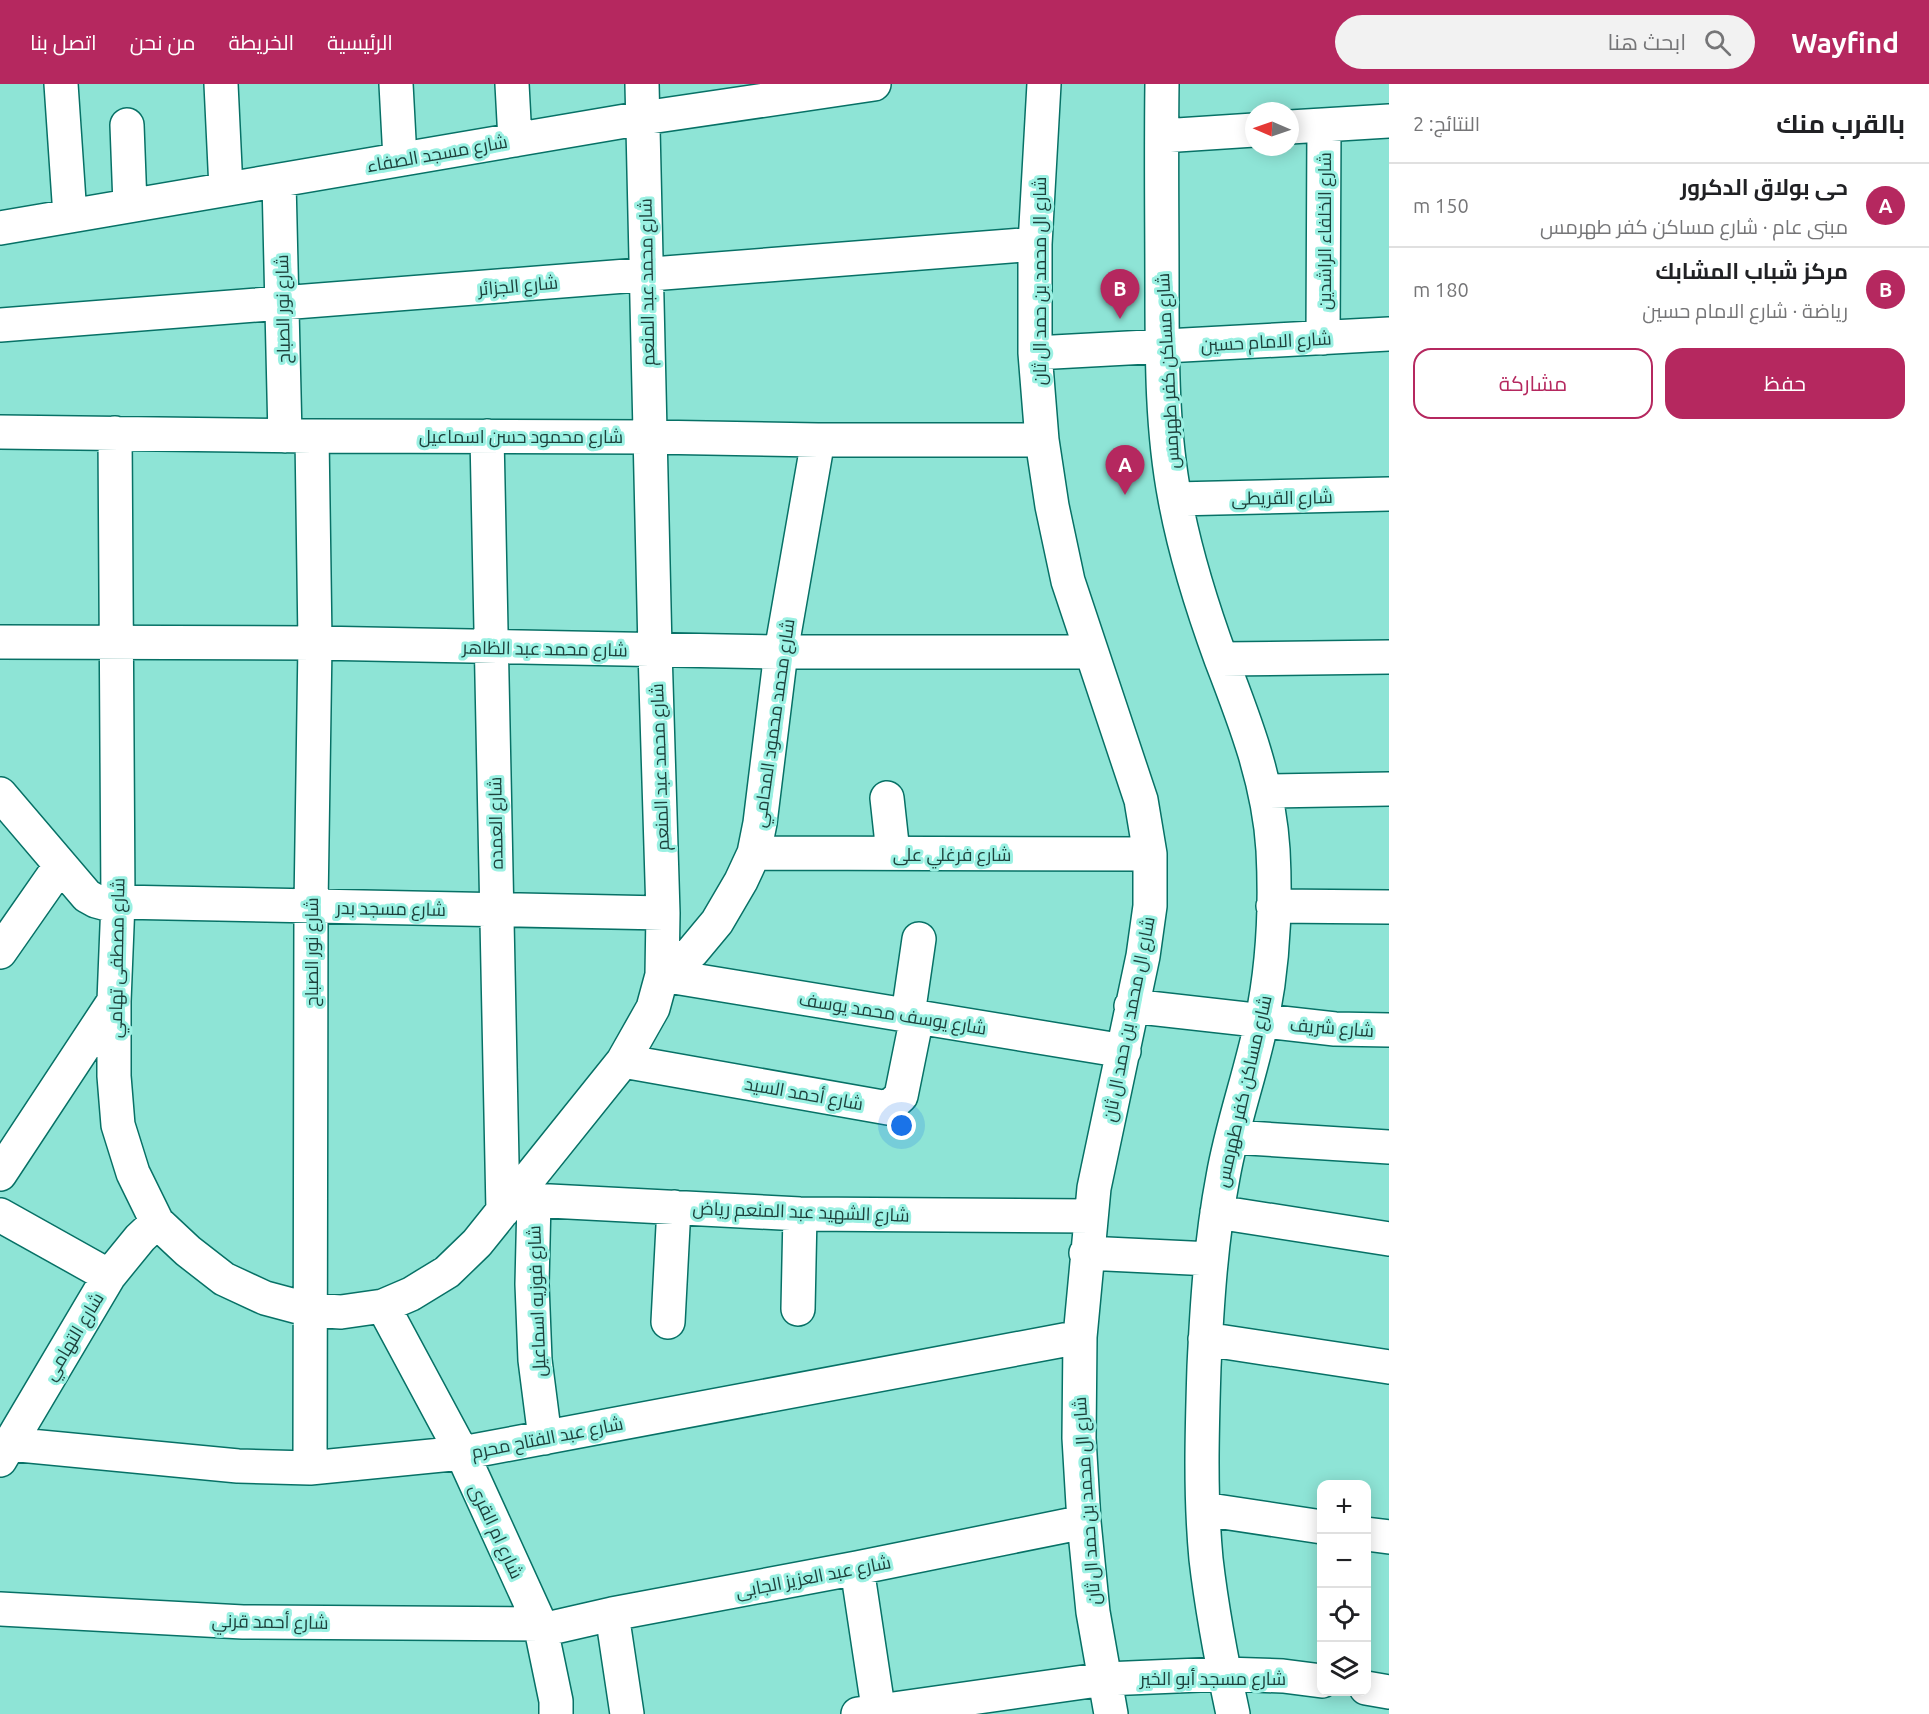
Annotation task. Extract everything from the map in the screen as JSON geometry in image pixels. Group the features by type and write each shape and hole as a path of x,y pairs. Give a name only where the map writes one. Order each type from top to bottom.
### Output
{"street":[{"path":"61,84 70,216"},
{"path":"221,84 226,189"},
{"path":"396,84 400,159"},
{"path":"512,84 515,140"},
{"name":"شارع محمد عبد المنعم","path":"383,1306 411,1294 447,1272 516,1203 623,1061 653,1008 662,975 663,913 642,84"},
{"name":"شارع مسجد الصفاء","path":"0,228 643,118 749,93 868,84"},
{"name":"شارع ال محمد بن حمد ال ثان","path":"1044,84 1035,244 1035,353 1042,440 1052,506 1068,581 1142,800 1150,854 1150,906 1143,956 1094,1188 1086,1253 1080,1337 1078,1438 1084,1522 1093,1612 1111,1714"},
{"name":"شارع مساكن كفر طهرمس","path":"1162,84 1162,346 1168,448 1174,499 1204,612 1253,745 1265,791 1273,848 1273,906 1269,975 1262,1021 1232,1137 1217,1212 1205,1339 1202,1425 1206,1556 1213,1612 1233,1714"},
{"path":"1299,126 1389,121"},
{"path":"126,124 130,206"},
{"name":"شارع الخلفاء الراشدين","path":"1323,338 1324,125"},
{"path":"1162,136 1245,131"},
{"name":"شارع نور الصباح","path":"279,181 281,304 298,436 315,643 311,906 310,1468"},
{"name":"شارع الجزائر","path":"0,325 1035,244"},
{"name":"شارع الامام حسين","path":"1035,353 1389,334"},
{"name":"شارع محمود حسن اسماعيل","path":"0,432 1042,440"},
{"name":"شارع مصطفى تهامي","path":"115,433 118,902 114,1076 118,1125 133,1173 158,1222 188,1251 224,1279 265,1298 310,1310 341,1312 383,1306"},
{"name":"شارع العمده","path":"487,436 497,910 516,1203"},
{"name":"شارع محمد محمود المحامي","path":"662,975 692,952 717,922 754,853 760,823 781,651 818,440"},
{"name":"شارع القريطى","path":"1174,499 1389,495"},
{"name":"شارع محمد عبد الظاهر","path":"0,642 117,640 655,650 1091,652"},
{"path":"1221,659 1389,657"},
{"path":"1265,791 1389,789"},
{"name":"شارع مسجد بدر","path":"0,794 87,896 96,902 107,904 118,902 663,913"},
{"path":"887,798 893,853"},
{"name":"شارع فرغلي على","path":"754,853 1150,854"},
{"path":"0,952 60,866"},
{"path":"1273,906 1389,906"},
{"path":"912,1016 919,939"},
{"name":"شارع يوسف محمد يوسف","path":"662,975 1124,1050"},
{"path":"0,1174 114,1001"},
{"name":"شارع شريف","path":"1131,1006 1335,1029 1389,1030"},
{"name":"شارع أحمد السيد","path":"623,1061 888,1108 901,1096 912,1016"},
{"path":"1232,1137 1389,1147"},
{"name":"شارع الشهيد عبد المنعم رياض","path":"516,1203 674,1207 800,1214 1090,1216"},
{"name":"شارع فوزيه اسماعيل","path":"516,1203 532,1284 535,1360 545,1438"},
{"path":"668,1322 674,1207"},
{"path":"1217,1212 1389,1239"},
{"path":"798,1309 800,1214"},
{"path":"0,1215 109,1276"},
{"name":"شارع التهامي","path":"5,1452 109,1276 140,1238 158,1222"},
{"path":"1086,1253 1211,1259"},
{"name":"شارع ام القرى","path":"383,1306 462,1453 541,1627 556,1701 556,1714"},
{"name":"شارع عبد الفتاح محرم","path":"5,1452 310,1468 462,1453 1080,1337"},
{"path":"1205,1339 1389,1367"},
{"path":"1203,1509 1317,1526"},
{"name":"شارع عبد العزيز الجابى","path":"541,1627 857,1568 1084,1522"},
{"path":"1371,1535 1389,1537"},
{"path":"857,1568 872,1713"},
{"name":"شارع أحمد قرني","path":"0,1609 243,1622 541,1627"},
{"path":"612,1614 627,1714"},
{"name":"شارع مسجد أبو الخير","path":"872,1713 1105,1679 1224,1674 1282,1676 1317,1680"},
{"path":"1371,1689 1389,1692"}],"place":[{"name":"مركز شباب المشابك","path":"1120,319"},
{"name":"حى بولاق الدكرور","path":"1125,495"}]}
